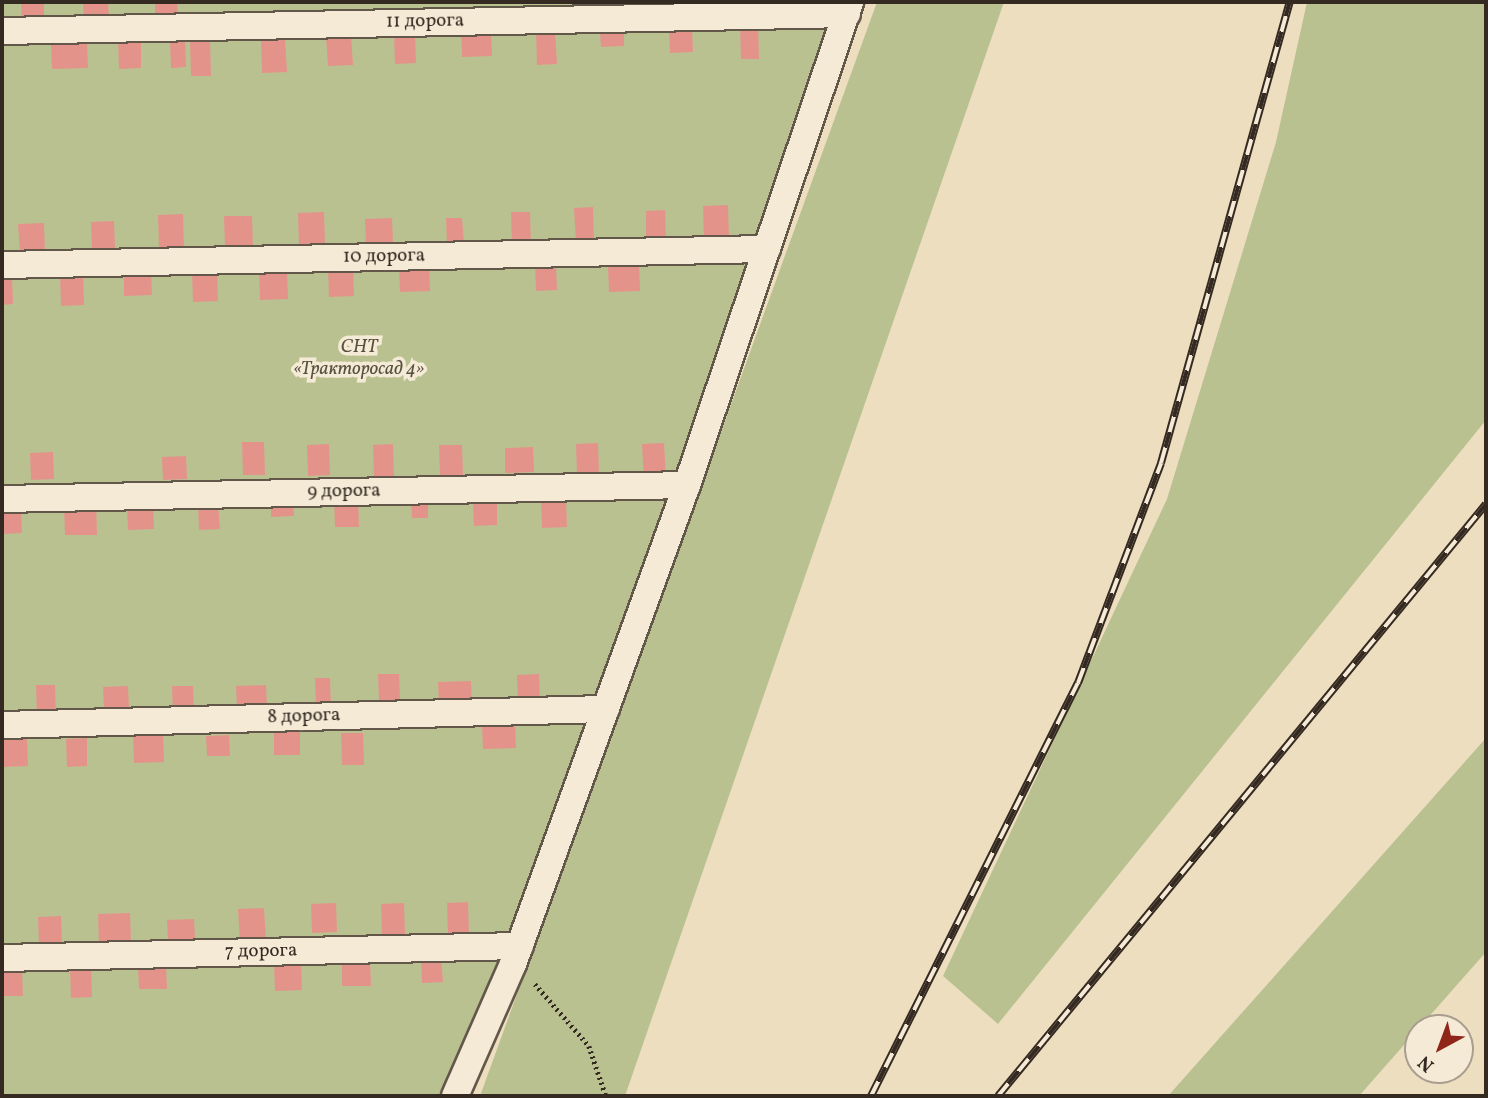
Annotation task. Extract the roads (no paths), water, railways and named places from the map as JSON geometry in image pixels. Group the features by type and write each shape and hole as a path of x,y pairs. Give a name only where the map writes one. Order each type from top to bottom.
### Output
{"street":[{"name":"11 дорога","path":"2,31 849,8"},
{"path":"455,1096 516,955 606,709 687,485 849,8"},
{"name":"10 дорога","path":"2,265 767,249"},
{"name":"9 дорога","path":"2,499 687,485"},
{"name":"8 дорога","path":"2,725 606,709"},
{"name":"7 дорога","path":"2,958 516,955"}],"railway":[{"path":"871,1096 1078,683 1161,463 1290,2"},
{"path":"998,1096 1486,504"}],"park label":[{"name":"СНТ «Тракторосад 4»","path":"359,359"}]}
